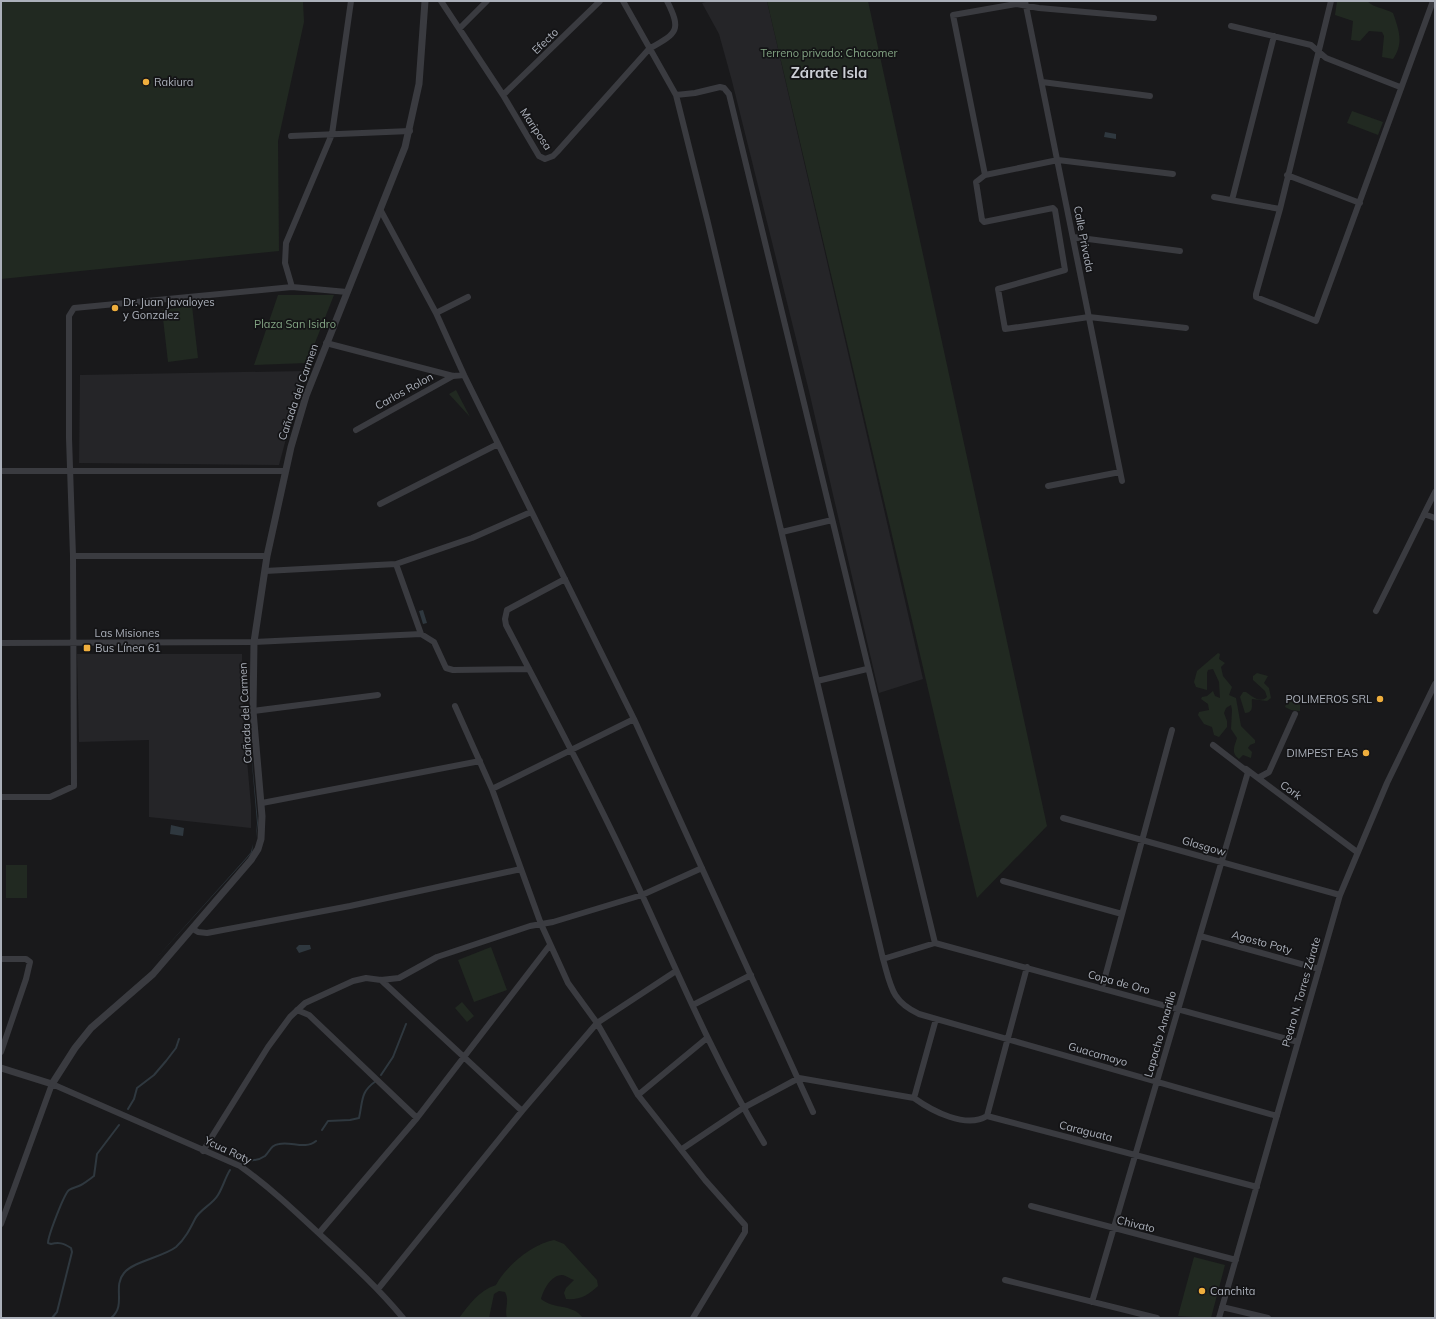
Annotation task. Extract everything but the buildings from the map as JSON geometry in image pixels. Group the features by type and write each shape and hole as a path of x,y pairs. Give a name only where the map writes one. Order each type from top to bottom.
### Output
{"street":[{"path":"292,287 285,263 286,243 332,134 351,1"},
{"name":"Cañada del Carmen","path":"52,1084 75,1048 91,1028 153,974 255,855 260,839 262,803 254,711 254,642 267,556 285,471 297,424 326,342 381,211 410,131 419,84 425,1"},
{"name":"Mariposa","path":"441,1 503,95 539,156 549,158 557,152 649,49"},
{"path":"460,28 487,1"},
{"name":"Efecto","path":"503,95 600,1"},
{"name":"Guacamayo","path":"623,1 676,95 708,223 883,959 894,995 906,1008 918,1014 1277,1116"},
{"path":"649,49 667,39 674,32 676,19 667,1"},
{"path":"1332,1 1280,209 1256,294 1256,298 1316,321 1360,203 1400,87 1433,1"},
{"path":"985,176 953,16 956,14 1026,3 1039,8 1154,18"},
{"name":"Calle Privada","path":"1026,3 1122,481"},
{"path":"1231,26 1311,45 1326,58 1400,87"},
{"path":"1232,200 1274,36"},
{"path":"1042,82 1150,96"},
{"path":"676,95 695,93 720,87 724,88 729,94 867,669 935,942 883,959"},
{"path":"291,136 410,131"},
{"path":"1174,174 1058,160 985,176 976,182 982,220 984,222 1055,209 1065,269 1064,271 999,288 997,290 1004,329 1089,317 1186,328"},
{"path":"1288,174 1360,203"},
{"path":"1214,197 1280,209"},
{"path":"381,211 436,313 464,375 634,719 799,1078 813,1112"},
{"path":"1073,238 1180,251"},
{"path":"1,798 50,797 74,786 74,643 70,471 69,316 74,308 292,287 347,292"},
{"path":"436,313 468,297"},
{"path":"326,342 453,376"},
{"name":"Carlos Rolon","path":"356,430 453,376 464,375"},
{"path":"380,504 498,444"},
{"path":"1,471 285,471"},
{"path":"1048,486 1120,472"},
{"path":"1376,611 1435,492"},
{"path":"265,571 396,564 472,538 532,512"},
{"path":"1424,514 1435,518"},
{"path":"782,532 832,520"},
{"path":"73,556 267,556"},
{"path":"396,564 421,634 434,642 446,668 453,670 529,668"},
{"path":"565,579 507,610 505,619 506,625 642,895 707,1038 743,1108 764,1143"},
{"name":"Las Misiones","path":"1,643 254,642 421,634"},
{"path":"817,681 867,669"},
{"name":"Pedro N. Torres Zárate","path":"1219,1318 1340,895 1387,783 1435,684"},
{"path":"254,711 378,695"},
{"path":"456,706 492,789 550,945 568,983 597,1023 638,1095 745,1227 745,1232 693,1318"},
{"path":"1258,778 1269,772 1295,714"},
{"path":"492,789 634,719"},
{"path":"1102,988 1172,730"},
{"name":"Cork","path":"1248,772 1213,745 1357,852"},
{"path":"262,803 480,761"},
{"name":"Lapacho Amarillo","path":"1092,1302 1248,772"},
{"name":"Glasgow","path":"1063,818 1340,895"},
{"path":"203,1151 248,1076 297,1010 305,1003 353,981 366,978 381,980 399,978 437,957 530,926 553,922 642,895 702,868"},
{"path":"192,929 198,932 207,933 350,906 521,869"},
{"path":"1003,880 1122,914"},
{"name":"Agosto Poty","path":"1200,936 1319,969"},
{"name":"Copa de Oro","path":"935,942 1298,1042"},
{"path":"319,1233 417,1118 550,945"},
{"path":"1,959 26,959 30,962 30,965 1,1052"},
{"path":"987,1116 1027,967"},
{"path":"378,1289 522,1111 597,1023 676,971"},
{"path":"693,1005 751,975"},
{"path":"381,980 522,1111"},
{"path":"297,1010 309,1015 315,1020 417,1118"},
{"path":"682,1149 743,1108 799,1078 914,1098 936,1019"},
{"path":"638,1095 707,1038"},
{"name":"Ycua Roty","path":"1,1068 52,1084 240,1166 259,1179 319,1233 378,1289 403,1318"},
{"path":"1,1224 52,1084"},
{"name":"Caraguata","path":"914,1098 925,1106 956,1118 970,1121 982,1120 987,1116 1257,1187"},
{"name":"Chivato","path":"1031,1206 1236,1260"},
{"path":"1005,1280 1157,1318"},
{"path":"1222,1307 1268,1318"},
{"path":"1127,1318 1130,1311"}],"shaded area":[{"path":"709,1 767,1 923,679 879,693 809,391 732,81 719,34 702,3"},
{"path":"1105,132 1116,134 1116,139 1104,137"},
{"path":"304,371 279,465 79,463 80,375"},
{"path":"423,610 427,623 423,624 419,611"},
{"path":"77,654 242,654 243,714 251,806 251,828 149,817 149,740 79,742"},
{"path":"250,740 258,823 256,838 257,823"},
{"path":"171,825 184,828 183,836 170,834"},
{"path":"253,844 252,852 151,964 246,858 251,852"},
{"path":"299,945 310,945 311,949 299,953 296,948"}],"green space":[{"name":"Rakiura","path":"1,1 303,1 304,22 278,141 279,251 1,279"},
{"name":"Terreno privado: Chacomer","path":"767,1 868,1 1047,826 977,898"},
{"path":"1337,1 1367,1 1393,13 1399,31 1399,42 1393,59 1382,57 1384,36 1382,32 1369,31 1360,41 1351,40 1353,21 1335,15"},
{"path":"1352,111 1383,122 1378,135 1347,123"},
{"name":"Plaza San Isidro","path":"278,295 334,295 307,363 254,365"},
{"path":"192,306 198,358 168,362 162,310"},
{"path":"456,390 470,417 449,394"},
{"path":"1218,653 1220,654 1219,659 1225,663 1221,667 1223,676 1232,687 1229,695 1236,698 1241,726 1255,740 1255,743 1250,745 1248,748 1252,752 1251,758 1243,755 1239,759 1235,754 1234,749 1237,738 1231,729 1231,705 1226,708 1224,713 1227,721 1227,727 1219,737 1214,735 1212,727 1204,724 1198,715 1199,712 1209,710 1208,704 1201,699 1202,697 1207,696 1213,691 1215,696 1220,698 1219,682 1213,669 1208,670 1207,673 1207,690 1196,687 1194,682 1197,671"},
{"path":"1257,673 1268,676 1264,683 1269,688 1271,698 1267,701 1260,700 1267,697 1265,691 1253,680 1253,676"},
{"path":"1243,692 1246,692 1259,700 1252,699 1252,708 1250,711 1245,713 1240,697"},
{"path":"1296,701 1300,705 1300,711 1291,710 1285,707 1287,702"},
{"path":"6,865 27,865 27,898 6,898"},
{"path":"491,947 507,990 474,1002 458,960"},
{"path":"462,1002 474,1016 467,1022 455,1008"},
{"path":"554,1240 564,1244 597,1280 598,1286 584,1296 576,1299 566,1299 564,1293 566,1288 574,1280 563,1275 559,1275 548,1284 541,1299 552,1304 574,1310 583,1318 507,1318 506,1295 505,1292 499,1291 494,1294 489,1318 459,1318 479,1294 496,1285 506,1271 520,1257 537,1246"},
{"name":"Canchita","path":"1194,1257 1225,1265 1211,1318 1178,1316"}],"waterway":[{"path":"381,1075 393,1057 406,1024"},
{"path":"128,1109 134,1099 137,1088 154,1075 176,1048 179,1039"},
{"path":"322,1130 328,1121 359,1118 363,1097 367,1089 376,1081"},
{"path":"52,1318 57,1312 72,1252 71,1248 63,1244 48,1243 53,1224 69,1190 83,1184 94,1176 97,1154 119,1125"},
{"path":"241,1160 262,1158 272,1147 276,1145 284,1143 307,1145 316,1141"},
{"path":"111,1318 116,1313 118,1307 119,1284 124,1273 135,1265 164,1254 176,1247 187,1234 197,1216 213,1202 218,1195 230,1170"}],"place":[{"name":"Rakiura","path":"146,82"},
{"name":"Dr. Juan Javaloyes y Gonzalez","path":"115,308"},
{"name":"Bus Línea 61","path":"87,648"},
{"name":"POLIMEROS SRL","path":"1380,699"},
{"name":"DIMPEST EAS","path":"1366,753"},
{"name":"Canchita","path":"1202,1291"}],"district":[{"name":"Zárate Isla","path":"829,72"}]}
